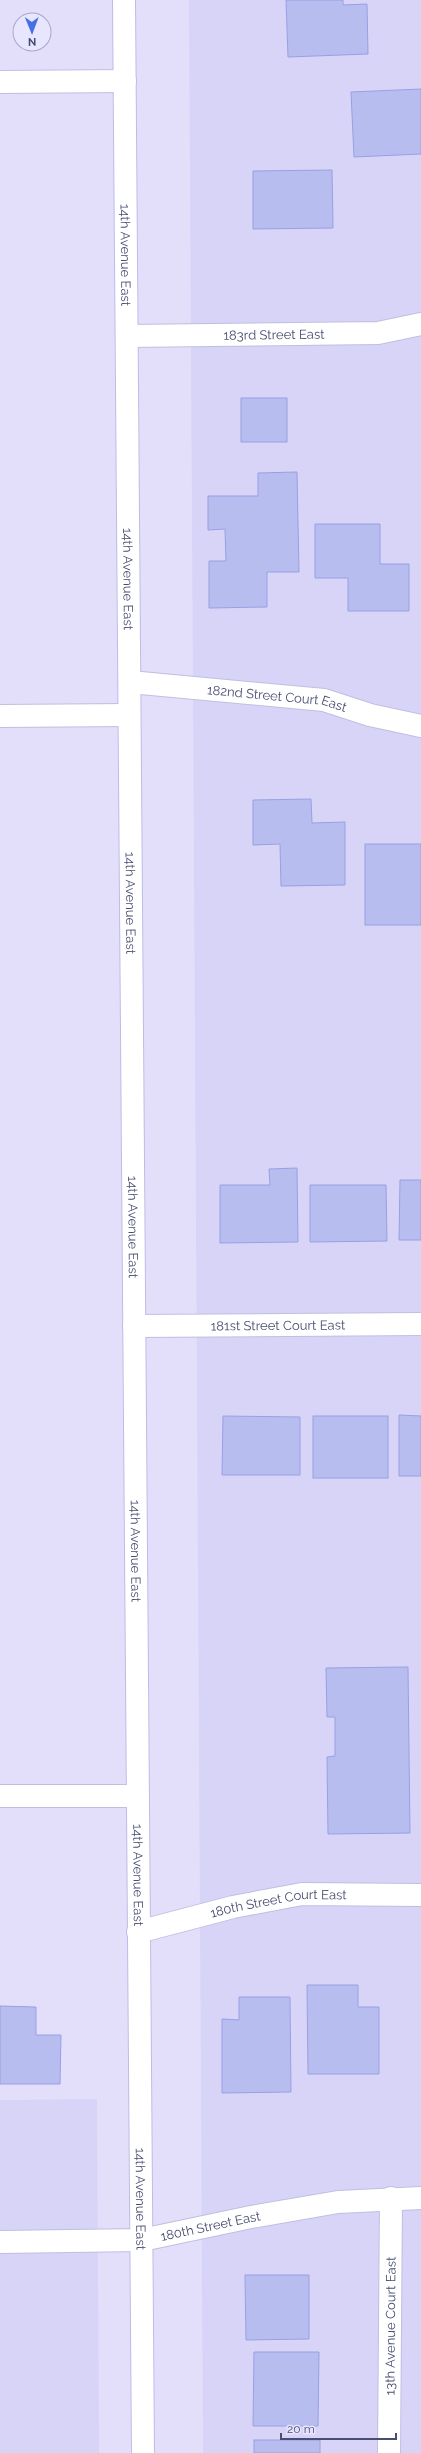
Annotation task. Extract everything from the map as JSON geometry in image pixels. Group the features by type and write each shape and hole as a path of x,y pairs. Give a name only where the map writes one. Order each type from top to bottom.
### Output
{"street":[{"name":"14th Avenue East","path":"124,0 143,2453"},
{"path":"0,82 124,81"},
{"name":"183rd Street East","path":"127,336 378,333 421,324"},
{"name":"182nd Street Court East","path":"130,682 324,700 370,715 421,726"},
{"path":"0,716 130,715"},
{"name":"181st Street Court East","path":"134,1326 421,1324"},
{"path":"0,1796 138,1796"},
{"name":"180th Street Court East","path":"138,1932 233,1907 302,1894 421,1895"},
{"name":"180th Street East","path":"0,2242 142,2240 251,2216 338,2202 391,2198 421,2198"},
{"name":"13th Avenue Court East","path":"389,2453 391,2198"}],"shaded area":[{"path":"189,0 421,0 421,2453 203,2453"},
{"path":"97,2099 99,2453 0,2453 0,2100"}],"building":[{"path":"286,0 343,0 343,5 367,4 368,54 288,57"},
{"path":"421,89 421,154 354,157 351,92"},
{"path":"332,170 333,228 253,229 253,171"},
{"path":"241,398 287,398 287,442 241,442"},
{"path":"297,472 299,572 267,572 267,607 209,608 209,561 226,561 225,529 208,530 208,496 258,496 258,473"},
{"path":"315,524 380,524 380,564 409,564 409,611 348,611 348,578 315,578"},
{"path":"311,799 312,823 345,822 345,885 281,886 280,844 253,845 253,800"},
{"path":"365,844 421,844 421,925 365,925"},
{"path":"297,1168 298,1242 220,1243 220,1185 270,1185 269,1169"},
{"path":"400,1180 421,1180 421,1240 399,1240"},
{"path":"310,1185 386,1185 387,1241 310,1242"},
{"path":"399,1415 421,1416 421,1476 399,1476"},
{"path":"223,1416 300,1417 300,1475 222,1475"},
{"path":"313,1416 388,1416 388,1478 313,1478"},
{"path":"408,1667 410,1833 328,1834 327,1757 335,1756 335,1717 327,1717 326,1668"},
{"path":"307,1985 358,1985 358,2007 379,2007 379,2074 308,2074"},
{"path":"239,1997 290,1997 291,2092 222,2093 222,2019 239,2020"},
{"path":"0,2006 36,2007 36,2035 61,2035 60,2084 0,2084"},
{"path":"245,2275 309,2275 309,2339 246,2340"},
{"path":"254,2352 319,2352 318,2426 253,2426"},
{"path":"254,2440 320,2440 320,2453 254,2453"}]}
